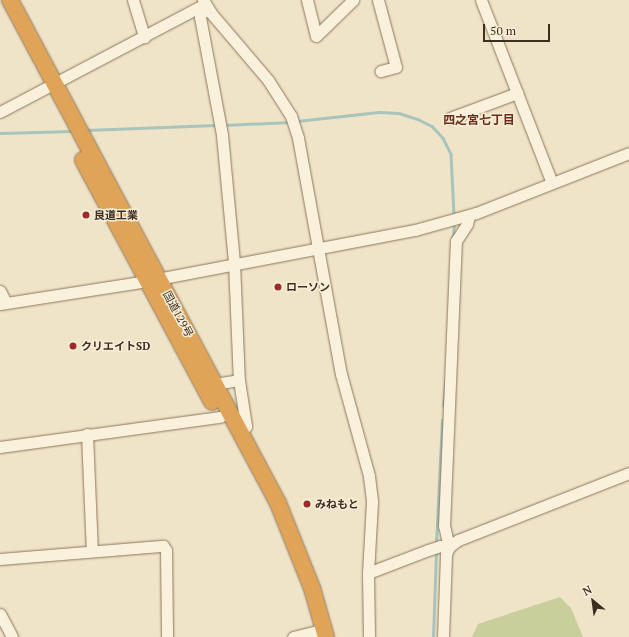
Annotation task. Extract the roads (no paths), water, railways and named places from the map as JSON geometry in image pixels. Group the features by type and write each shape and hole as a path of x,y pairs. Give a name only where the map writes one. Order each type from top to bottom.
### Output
{"highway":[{"name":"国道129号","path":"10,0 50,86"},
{"name":"国道129号","path":"0,4 50,86 222,410 286,547 320,634"},
{"name":"国道129号","path":"153,279 214,384 222,410 240,430 278,503 298,550 320,634"}],"street":[{"path":"132,0 144,37"},
{"path":"307,0 316,36 353,0"},
{"path":"378,0 396,67 381,71"},
{"path":"481,0 552,183"},
{"path":"0,112 144,37 204,2"},
{"path":"204,2 268,80 293,121 319,247 341,374 369,476 372,502 368,574 369,637"},
{"path":"204,2 200,16 222,135 234,263 239,380 246,426 240,430"},
{"path":"450,118 517,93"},
{"path":"0,291 3,303 153,279 415,230 465,217 629,153"},
{"path":"443,637 446,554 444,546 444,526 456,241 467,224 465,217"},
{"path":"214,384 239,380"},
{"path":"0,447 87,434 222,410 242,398"},
{"path":"87,434 92,551"},
{"path":"368,574 428,550 444,546 629,473"},
{"path":"0,559 163,546 166,550 167,637"},
{"path":"0,614 12,637"},
{"path":"293,637 320,634"}],"waterway":[{"path":"297,121 379,112 399,113 418,119 432,126 443,138 451,154 454,216"},
{"path":"224,125 290,122"},
{"path":"86,130 216,125"},
{"path":"0,133 73,131"},
{"path":"453,238 454,223"},
{"path":"443,406 445,381"},
{"path":"436,544 442,420"},
{"path":"433,637 436,551"}],"place":[{"name":"良道工業","path":"86,215"},
{"name":"ローソン","path":"278,287"},
{"name":"クリエイトSD","path":"73,346"},
{"name":"みねもと","path":"307,504"}],"district":[{"name":"四之宮七丁目","path":"479,120"}]}
